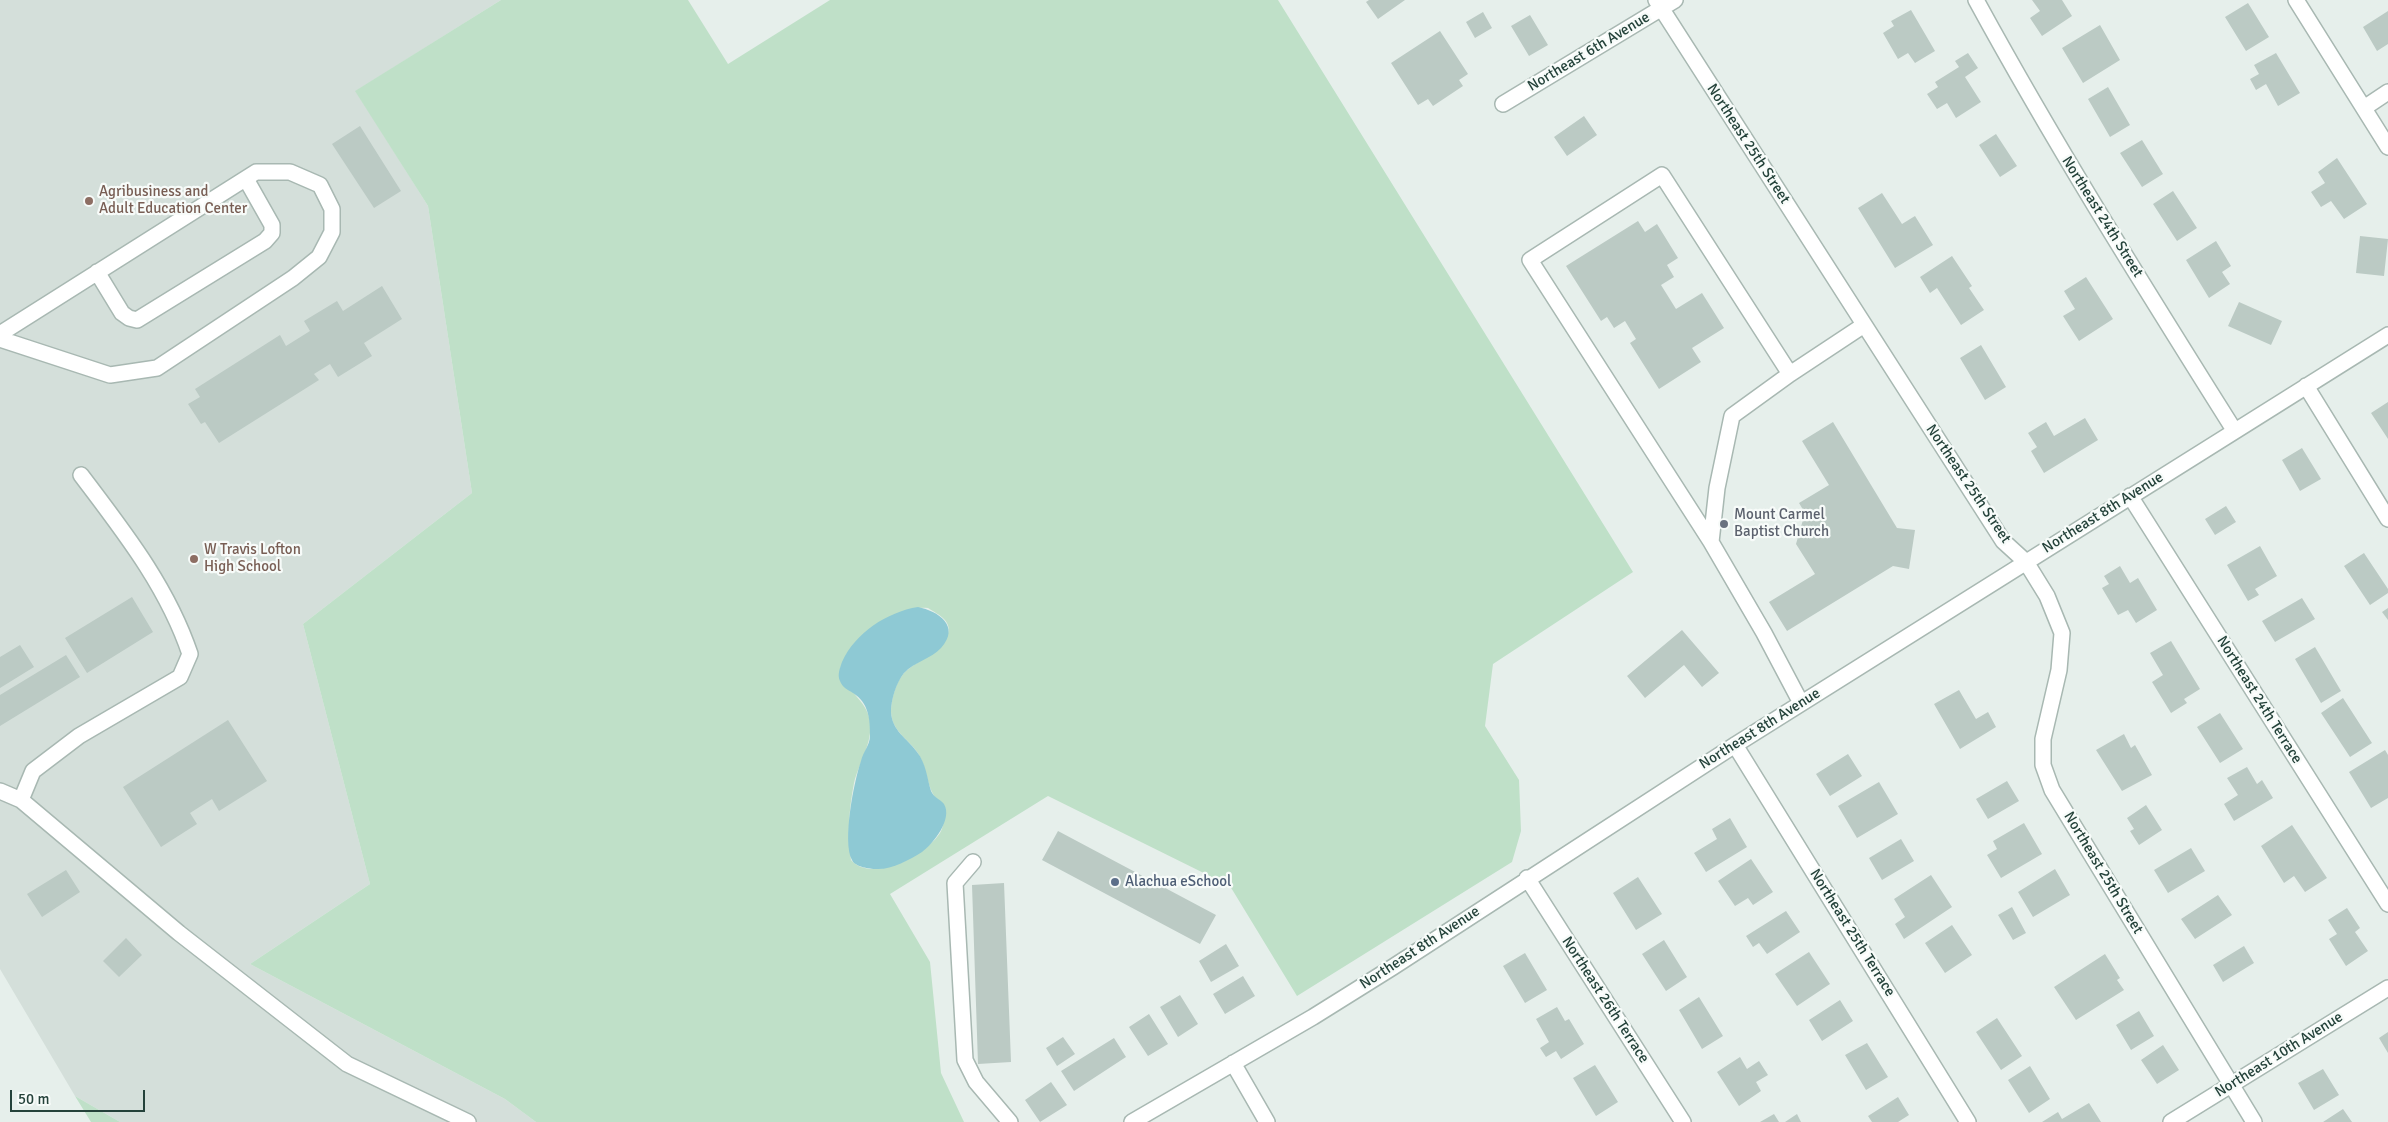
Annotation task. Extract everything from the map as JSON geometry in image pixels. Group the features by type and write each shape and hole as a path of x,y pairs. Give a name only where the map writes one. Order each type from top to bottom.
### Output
{"street":[{"name":"Northeast 6th Avenue","path":"1503,104 1658,4 1675,0"},
{"name":"Northeast 24th Street","path":"1976,0 2086,194 2234,430"},
{"path":"2296,0 2388,147"},
{"name":"Northeast 25th Street","path":"1658,4 2003,541 2026,562 2047,596 2062,633 2059,670 2043,739 2043,765 2052,790 2254,1122"},
{"path":"2364,108 2388,92"},
{"path":"0,334 256,172 290,172 320,185 332,209 332,232 319,257 293,278 157,368 110,375 0,339"},
{"path":"1790,374 1662,174 1530,260 1711,542 1764,633 1801,703"},
{"path":"97,272 122,314 136,320 265,240 272,233 272,225 246,179"},
{"path":"1711,542 1717,488 1732,416 1790,374 1864,325"},
{"name":"Northeast 8th Avenue","path":"1132,1122 1393,967 1527,878 1801,703 2388,335"},
{"path":"2306,386 2388,519"},
{"path":"21,800 33,771 79,736 180,677 190,654 178,620 145,562 81,475"},
{"name":"Northeast 24th Terrace","path":"2130,496 2388,904"},
{"name":"Northeast 25th Terrace","path":"1735,745 1968,1122"},
{"path":"0,791 21,800 178,933 347,1064 468,1122"},
{"path":"973,862 955,883 965,1060 976,1082 1010,1122"},
{"name":"Northeast 26th Terrace","path":"1527,878 1683,1122"},
{"name":"Northeast 10th Avenue","path":"2171,1122 2388,988"},
{"path":"1233,1063 1267,1122"}],"shaded area":[{"name":"W Travis Lofton High School","path":"0,0 501,0 356,91 428,206 472,493 303,624 370,884 250,964 505,1099 536,1122 120,1122 75,1096 0,969"}],"green space":[{"path":"501,0 688,0 728,64 830,0 1278,0 1633,572 1493,664 1485,726 1519,780 1521,831 1512,862 1297,996 1230,886 1048,796 890,894 930,962 941,1073 964,1122 536,1122 505,1099 250,964 370,884 303,624 472,493 428,206 355,91","holes":["928,608 944,619 948,627 948,635 935,650 909,668 901,677 894,691 891,712 898,731 919,755 933,794 944,806 943,826 933,841 911,858 885,868 872,869 860,867 851,860 849,841 850,812 854,783 866,751 870,726 866,710 840,669 853,645 871,628 907,610"]},
{"path":"75,1096 120,1122 91,1122"}],"water":[{"path":"918,607 939,616 948,626 949,633 947,640 937,652 904,673 894,692 891,712 897,729 920,756 931,791 944,804 946,817 936,837 922,852 894,866 882,869 867,868 859,866 852,860 848,840 855,782 870,739 869,718 868,712 858,697 841,683 839,672 848,652 864,633 884,619"}],"building":[{"path":"1369,0 1405,0 1378,19 1366,2"},
{"path":"2032,0 2062,0 2072,16 2042,36 2030,18 2040,11"},
{"path":"2248,3 2269,37 2246,51 2225,17"},
{"path":"1911,10 1935,51 1915,63 1908,53 1898,59 1883,33 1894,26 1891,21"},
{"path":"2388,11 2388,44 2377,51 2363,27"},
{"path":"1483,12 1492,28 1475,38 1466,22"},
{"path":"1530,15 1548,45 1529,56 1511,26"},
{"path":"2100,25 2120,60 2083,83 2062,48"},
{"path":"1440,31 1468,74 1459,80 1463,86 1433,106 1428,99 1418,105 1391,63"},
{"path":"1968,53 1978,68 1965,77 1981,102 1956,118 1947,103 1937,109 1927,94 1938,87 1935,82 1959,67 1955,61"},
{"path":"2276,53 2300,93 2278,106 2266,84 2256,90 2250,79 2259,74 2254,65"},
{"path":"2108,87 2130,125 2110,137 2088,99"},
{"path":"1584,116 1597,135 1567,156 1554,137"},
{"path":"360,126 401,191 374,208 332,144"},
{"path":"1996,134 2017,166 2000,177 1979,145"},
{"path":"2142,140 2163,174 2142,187 2120,153"},
{"path":"2337,158 2367,204 2344,219 2331,201 2321,207 2311,192 2325,183 2318,172"},
{"path":"2173,191 2197,228 2177,241 2153,204"},
{"path":"1882,193 1902,224 1915,216 1933,245 1895,268 1858,208"},
{"path":"1638,221 1645,232 1657,224 1678,258 1667,265 1674,277 1661,285 1676,309 1702,293 1724,328 1692,348 1701,362 1659,389 1630,343 1636,339 1625,321 1614,328 1607,317 1601,321 1566,266"},
{"path":"2360,236 2388,239 2384,276 2356,273"},
{"path":"2216,241 2231,266 2222,272 2230,284 2209,298 2186,260"},
{"path":"1952,256 1972,286 1969,288 1984,310 1961,325 1937,288 1930,293 1920,277"},
{"path":"2086,277 2113,319 2079,341 2063,316 2075,309 2064,291"},
{"path":"382,286 402,319 364,343 372,356 338,377 330,364 314,374 319,380 219,443 205,422 201,424 188,404 200,397 195,389 280,335 286,346 310,331 304,321 337,301 343,311"},
{"path":"2239,302 2282,321 2271,345 2228,326"},
{"path":"1981,345 2006,387 1985,400 1960,358"},
{"path":"2388,402 2388,439 2371,413"},
{"path":"2085,418 2098,440 2044,473 2031,451 2037,447 2028,433 2046,422 2054,436"},
{"path":"1833,422 1897,528 1915,530 1909,569 1893,566 1787,631 1769,602 1815,574 1796,544 1805,513 1799,503 1829,485 1802,441"},
{"path":"2302,448 2321,479 2300,491 2282,460"},
{"path":"2226,506 2236,522 2215,535 2205,519"},
{"path":"2260,546 2277,576 2255,589 2259,595 2248,601 2227,565"},
{"path":"2364,553 2388,589 2388,593 2370,605 2344,566"},
{"path":"2120,566 2130,583 2138,578 2157,610 2136,623 2128,610 2118,615 2102,588 2109,584 2104,576"},
{"path":"132,597 153,632 87,673 65,638"},
{"path":"2302,598 2315,619 2275,642 2262,621"},
{"path":"2388,608 2388,620 2382,612"},
{"path":"1682,630 1719,673 1702,687 1684,665 1645,698 1627,676"},
{"path":"2171,641 2200,689 2184,699 2187,703 2171,713 2152,682 2163,675 2150,653"},
{"path":"20,645 34,667 0,688 0,657"},
{"path":"2315,647 2341,691 2321,703 2295,659"},
{"path":"66,655 80,677 0,726 0,695"},
{"path":"1959,690 1976,719 1988,712 1996,727 1960,749 1934,704"},
{"path":"2343,698 2372,743 2350,757 2321,713"},
{"path":"2220,713 2243,749 2220,763 2197,727"},
{"path":"228,720 267,781 219,811 212,799 190,813 197,824 161,847 123,787"},
{"path":"2124,734 2131,748 2135,745 2152,775 2122,791 2096,750"},
{"path":"2385,750 2388,755 2388,798 2371,808 2349,772"},
{"path":"1848,754 1862,776 1830,796 1816,774"},
{"path":"2247,767 2257,784 2262,780 2273,798 2234,821 2224,804 2238,795 2227,778"},
{"path":"2007,781 2019,801 1988,819 1976,799"},
{"path":"1879,782 1898,814 1857,838 1838,806"},
{"path":"2146,805 2162,830 2139,845 2130,831 2134,829 2127,818"},
{"path":"1730,818 1747,847 1706,872 1694,853 1717,839 1712,829"},
{"path":"2024,823 2042,854 2001,878 1987,855 1997,849 1993,841"},
{"path":"2292,825 2327,878 2305,892 2294,876 2284,883 2261,846"},
{"path":"1058,831 1216,915 1200,944 1042,860"},
{"path":"1901,839 1914,861 1882,880 1869,858"},
{"path":"2191,848 2205,871 2168,893 2154,870"},
{"path":"1751,859 1773,892 1753,905 1748,898 1735,906 1718,881"},
{"path":"2055,869 2070,895 2033,917 2018,892"},
{"path":"66,870 80,892 42,917 27,894"},
{"path":"1931,875 1952,907 1904,939 1895,924 1905,917 1894,899"},
{"path":"1638,877 1662,914 1636,930 1613,893"},
{"path":"1004,883 1011,1062 978,1064 972,885"},
{"path":"2218,895 2232,915 2195,939 2181,919"},
{"path":"2012,907 2026,933 2013,940 1998,915"},
{"path":"2347,908 2360,928 2355,932 2368,951 2346,966 2329,939 2337,934 2328,920"},
{"path":"1786,911 1800,932 1767,954 1759,943 1753,947 1746,936"},
{"path":"1952,925 1972,955 1945,973 1925,943"},
{"path":"126,938 142,955 119,977 103,961"},
{"path":"1664,940 1687,977 1666,991 1642,954"},
{"path":"1226,944 1239,966 1211,982 1199,961"},
{"path":"2244,946 2254,963 2223,982 2213,965"},
{"path":"1809,952 1830,984 1797,1006 1775,974"},
{"path":"1525,953 1547,990 1525,1003 1503,966"},
{"path":"2105,954 2120,978 2117,980 2124,990 2076,1020 2054,987"},
{"path":"1243,976 1255,996 1225,1014 1213,994"},
{"path":"1180,995 1198,1024 1178,1037 1160,1007"},
{"path":"1699,997 1723,1036 1702,1049 1679,1010"},
{"path":"1840,1000 1853,1021 1822,1041 1809,1020"},
{"path":"1557,1007 1565,1021 1569,1019 1584,1044 1561,1059 1556,1051 1546,1057 1540,1048 1549,1042 1536,1019"},
{"path":"2139,1011 2154,1036 2131,1050 2116,1025"},
{"path":"1149,1014 1168,1044 1148,1056 1129,1027"},
{"path":"1997,1018 2022,1056 2001,1070 1976,1032"},
{"path":"2388,1032 2388,1053 2379,1038"},
{"path":"1063,1037 1075,1054 1057,1066 1046,1048"},
{"path":"1114,1038 1126,1057 1074,1091 1061,1071"},
{"path":"1867,1043 1888,1077 1866,1090 1845,1055"},
{"path":"2163,1045 2179,1070 2157,1084 2141,1060"},
{"path":"1740,1057 1747,1069 1759,1061 1768,1075 1756,1082 1761,1091 1739,1106 1717,1072"},
{"path":"1595,1065 1618,1102 1596,1116 1573,1078"},
{"path":"2030,1066 2050,1099 2029,1113 2008,1080"},
{"path":"2323,1069 2339,1095 2314,1110 2298,1083"},
{"path":"1051,1082 1067,1105 1040,1122 1025,1100"},
{"path":"1898,1097 1909,1115 1898,1122 1872,1122 1868,1116"},
{"path":"2089,1103 2101,1122 2042,1122 2058,1112 2062,1119"},
{"path":"2343,1109 2352,1122 2323,1122"},
{"path":"1774,1114 1779,1122 1760,1122"},
{"path":"1797,1114 1801,1122 1785,1122"}],"place":[{"name":"Agribusiness and Adult Education Center","path":"89,201"},
{"name":"Mount Carmel Baptist Church","path":"1724,524"},
{"name":"W Travis Lofton High School","path":"194,559"},
{"name":"Alachua eSchool","path":"1115,882"}]}
